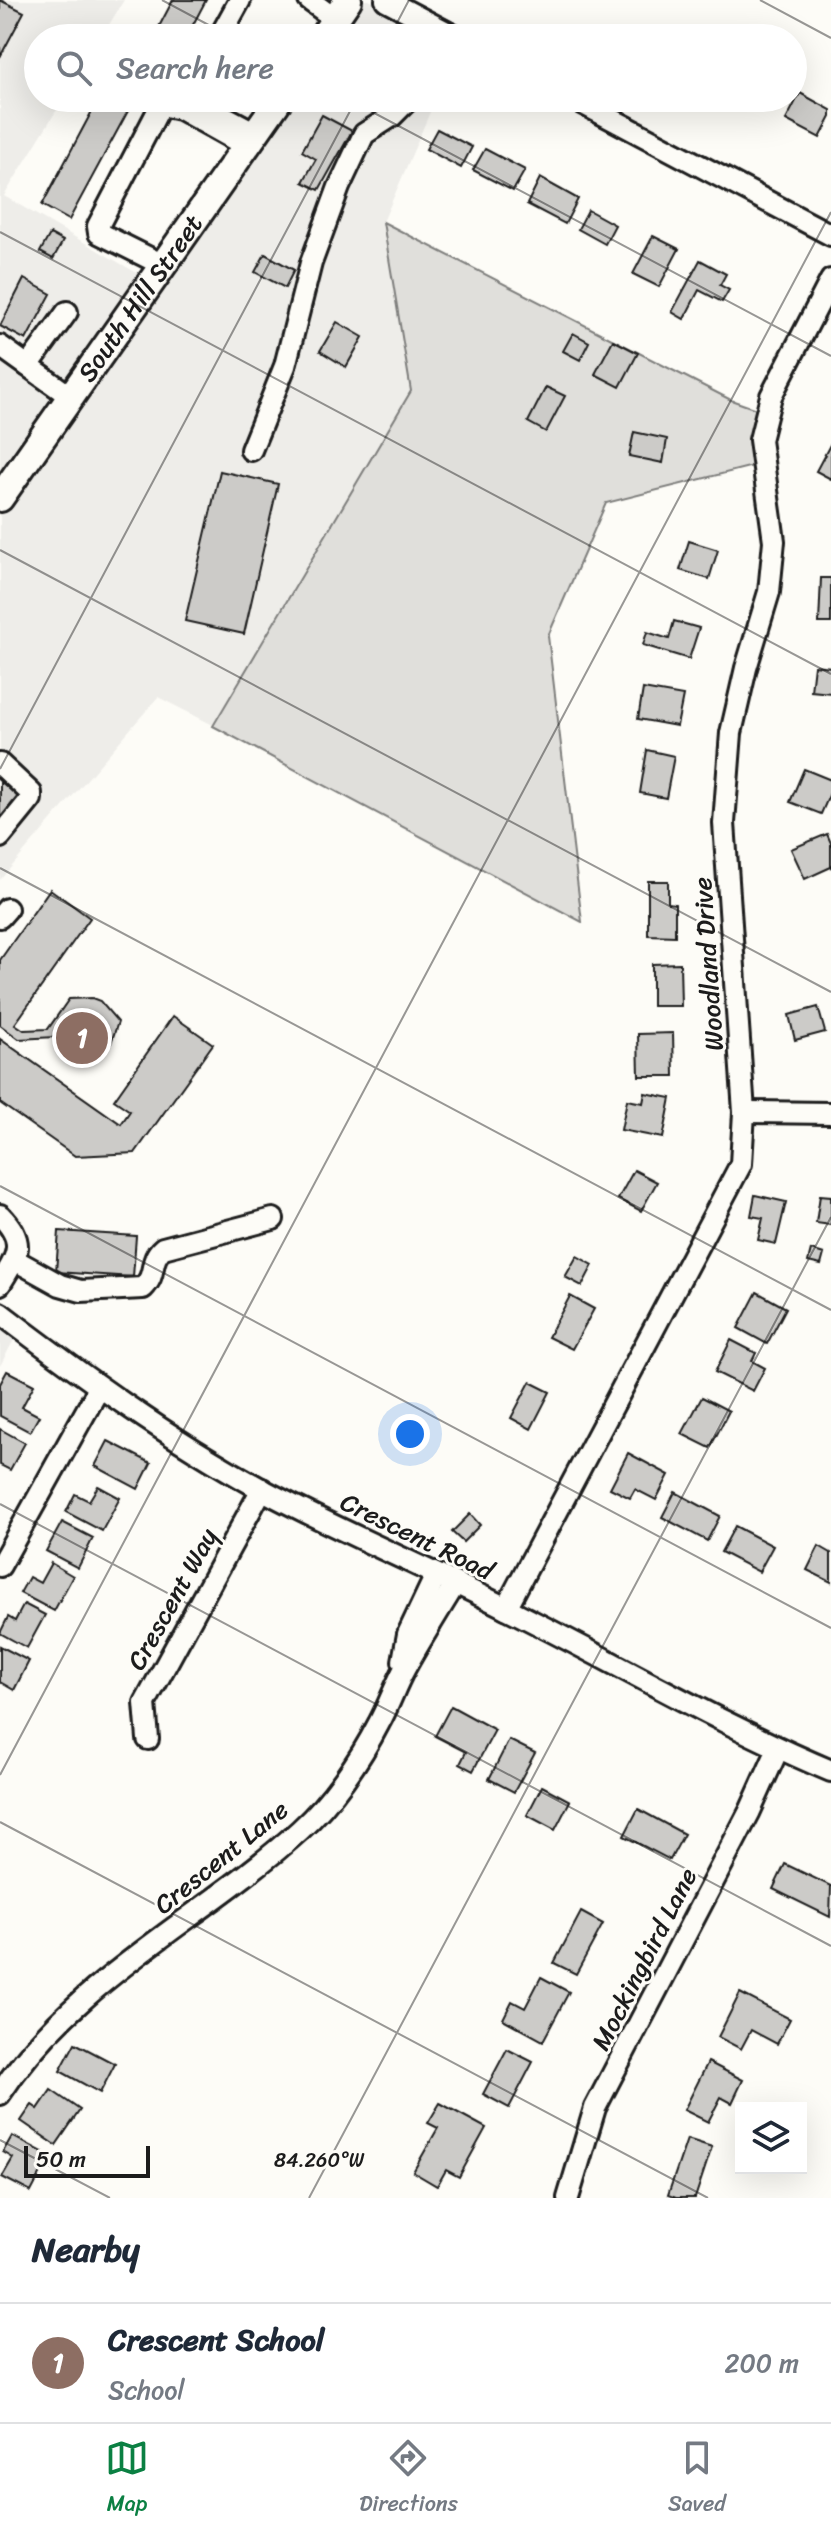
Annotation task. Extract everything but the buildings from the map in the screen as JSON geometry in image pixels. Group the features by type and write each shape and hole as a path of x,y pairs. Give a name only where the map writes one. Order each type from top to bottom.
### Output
{"main road":[{"name":"South Hill Street","path":"0,498 270,112"}],"street":[{"path":"227,24 240,0"},
{"path":"309,0 335,19"},
{"path":"386,0 430,24"},
{"path":"157,112 98,226 99,233 163,265"},
{"path":"187,112 251,140"},
{"path":"218,112 251,140"},
{"path":"251,450 285,366 311,263 339,187 364,134 396,112"},
{"path":"598,112 831,235"},
{"name":"Woodland Drive","path":"506,1608 741,1164 744,1112 724,823 731,733 746,668 769,592 774,541 760,440 771,396 831,280"},
{"path":"28,366 67,312"},
{"path":"0,346 71,397"},
{"path":"0,764 31,793 31,799 0,837"},
{"path":"744,1112 831,1113"},
{"path":"0,1215 13,1228 18,1243 15,1260 0,1284"},
{"path":"15,1260 60,1285 81,1291 143,1288 152,1279 155,1255 163,1248 273,1219"},
{"name":"Crescent Road","path":"0,1313 155,1427 262,1489 506,1608 778,1749 831,1771"},
{"path":"0,1566 99,1388"},
{"name":"Crescent Way","path":"148,1739 145,1703 262,1489"},
{"name":"Crescent Lane","path":"0,2094 30,2052 107,1977 242,1878 302,1828 355,1766 399,1681 408,1634 445,1579"},
{"name":"Mockingbird Lane","path":"568,2198 595,2108 750,1811 778,1749"}],"shaded area":[{"path":"0,0 124,0 109,24 24,24 24,112 55,112 4,196 149,280 277,112 430,112 383,222 411,391 213,725 158,697 0,880"},
{"path":"362,0 369,0 415,24 344,24"},
{"path":"383,222 731,400 759,410 757,465 606,503 548,636 582,922 213,726 411,391"},
{"path":"0,1314 18,1332 0,1366"}],"place":[{"name":"Crescent School","path":"82,1038"}]}
